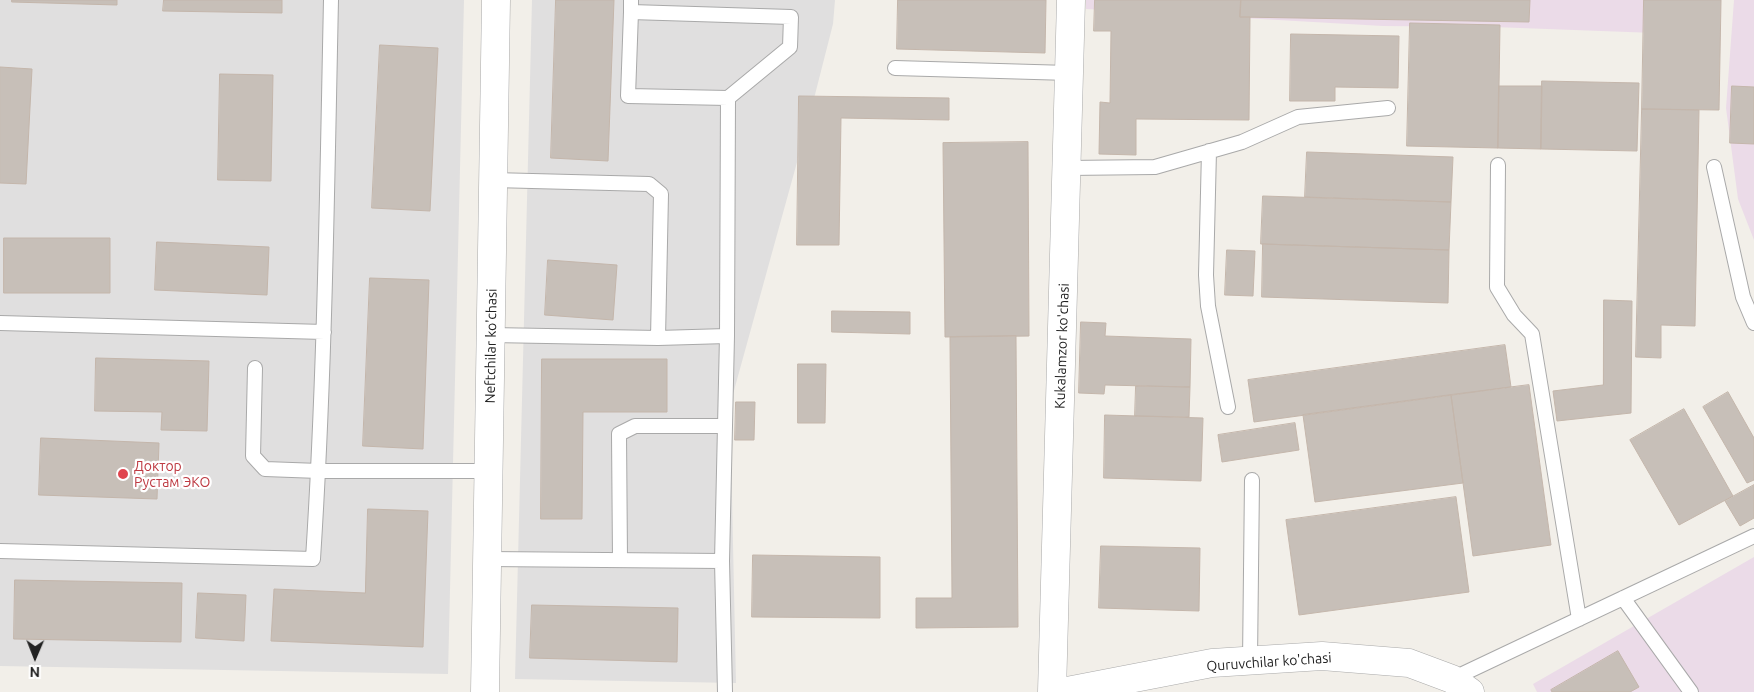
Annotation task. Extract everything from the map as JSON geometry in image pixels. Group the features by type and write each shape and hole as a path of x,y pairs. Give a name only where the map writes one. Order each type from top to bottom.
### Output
{"street":[{"name":"Neftchilar ko'chasi","path":"485,692 496,0"},
{"name":"Kukalamzor ko'chasi","path":"1052,692 1071,0"},
{"name":"Quruvchilar ko'chasi","path":"1062,692 1212,664 1322,656 1409,664 1461,685"}],"lane":[{"path":"0,551 313,559 324,332 331,0"},
{"path":"630,6 791,17 790,47 728,98 628,96 630,6"},
{"path":"895,68 1069,73"},
{"path":"725,692 722,561 727,336 728,98"},
{"path":"1067,168 1154,167 1242,142 1298,117 1388,108"},
{"path":"1209,151 1206,275 1208,306 1228,407"},
{"path":"1498,165 1496,287 1514,315 1532,334 1579,619"},
{"path":"1714,167 1743,297 1754,323"},
{"path":"493,180 649,184 661,194 658,338"},
{"path":"0,323 324,332"},
{"path":"491,335 658,338 727,336"},
{"path":"255,368 253,456 265,469 318,471 489,471"},
{"path":"620,560 619,434 635,426 725,426"},
{"path":"1250,661 1252,480"},
{"path":"1461,685 1579,619 1754,536"},
{"path":"487,559 722,561"},
{"path":"1623,598 1691,692"}],"shaded area":[{"path":"0,0 464,0 448,674 0,666"},
{"path":"532,0 835,0 833,24 807,126 730,405 736,683 515,679"},
{"path":"1086,0 1654,0 1655,33 1493,27 1383,26 1086,9"},
{"path":"1734,0 1754,0 1754,240 1738,199 1726,108"},
{"path":"1754,557 1754,692 1537,692 1533,684"}],"building":[{"path":"12,0 117,0 117,5 12,2"},
{"path":"164,0 282,0 282,13 163,11"},
{"path":"556,0 614,0 608,161 551,158"},
{"path":"898,0 1046,0 1045,53 897,49"},
{"path":"1095,0 1241,0 1240,17 1250,17 1249,120 1136,119 1136,155 1099,154 1100,102 1110,103 1111,31 1094,31"},
{"path":"1241,0 1530,0 1529,22 1240,17"},
{"path":"1644,0 1721,0 1719,110 1642,109"},
{"path":"1410,23 1500,25 1498,148 1407,146"},
{"path":"1291,34 1399,36 1398,88 1335,87 1335,101 1290,101"},
{"path":"380,45 438,48 430,211 372,208"},
{"path":"0,67 32,69 26,184 0,183"},
{"path":"220,74 273,75 271,181 218,180"},
{"path":"1542,81 1639,83 1637,151 1541,149"},
{"path":"1499,86 1542,86 1541,149 1498,148"},
{"path":"1732,86 1754,87 1754,144 1730,143"},
{"path":"799,96 949,98 949,120 841,118 839,245 797,245"},
{"path":"1642,109 1699,110 1695,326 1661,325 1661,358 1636,357"},
{"path":"1028,142 1029,336 945,337 943,143"},
{"path":"1307,152 1453,157 1451,202 1305,197"},
{"path":"1263,196 1451,202 1449,250 1261,244"},
{"path":"4,238 110,238 110,293 4,293"},
{"path":"157,242 269,247 267,295 155,290"},
{"path":"1263,244 1449,250 1448,303 1262,297"},
{"path":"1227,250 1255,251 1253,296 1225,295"},
{"path":"548,260 617,265 613,320 545,315"},
{"path":"370,278 429,280 423,449 363,446"},
{"path":"1604,300 1632,301 1631,413 1557,421 1553,391 1603,385"},
{"path":"832,311 910,312 910,334 832,332"},
{"path":"1081,322 1106,323 1105,336 1191,339 1190,387 1105,385 1104,394 1079,393"},
{"path":"1016,336 1018,627 916,628 916,598 952,598 950,337"},
{"path":"1505,345 1511,387 1254,422 1248,380"},
{"path":"96,358 209,361 207,431 161,430 162,412 95,411"},
{"path":"542,359 667,359 667,412 583,412 582,519 541,519"},
{"path":"798,364 826,364 825,423 798,423"},
{"path":"1529,385 1551,545 1473,556 1451,395"},
{"path":"1136,386 1190,387 1189,417 1135,416"},
{"path":"1728,392 1754,438 1754,480 1747,483 1703,407"},
{"path":"1451,395 1463,483 1315,502 1303,415"},
{"path":"736,402 755,402 754,440 735,440"},
{"path":"1684,409 1733,496 1679,525 1630,440"},
{"path":"1105,415 1203,418 1201,481 1104,478"},
{"path":"1295,423 1299,450 1222,462 1218,435"},
{"path":"41,438 159,443 157,499 39,495"},
{"path":"1754,485 1754,518 1740,526 1725,501"},
{"path":"1456,497 1469,592 1299,615 1286,520"},
{"path":"368,509 428,511 423,647 271,641 274,589 365,593"},
{"path":"1101,546 1200,548 1199,611 1099,608"},
{"path":"753,555 880,557 880,618 752,617"},
{"path":"15,580 182,583 181,642 14,639"},
{"path":"198,593 246,595 244,641 196,638"},
{"path":"532,605 678,608 677,662 530,658"},
{"path":"1618,651 1639,687 1630,692 1552,692 1551,690"}],"place":[{"name":"Доктор Рустам ЭКО","path":"123,474"}]}
